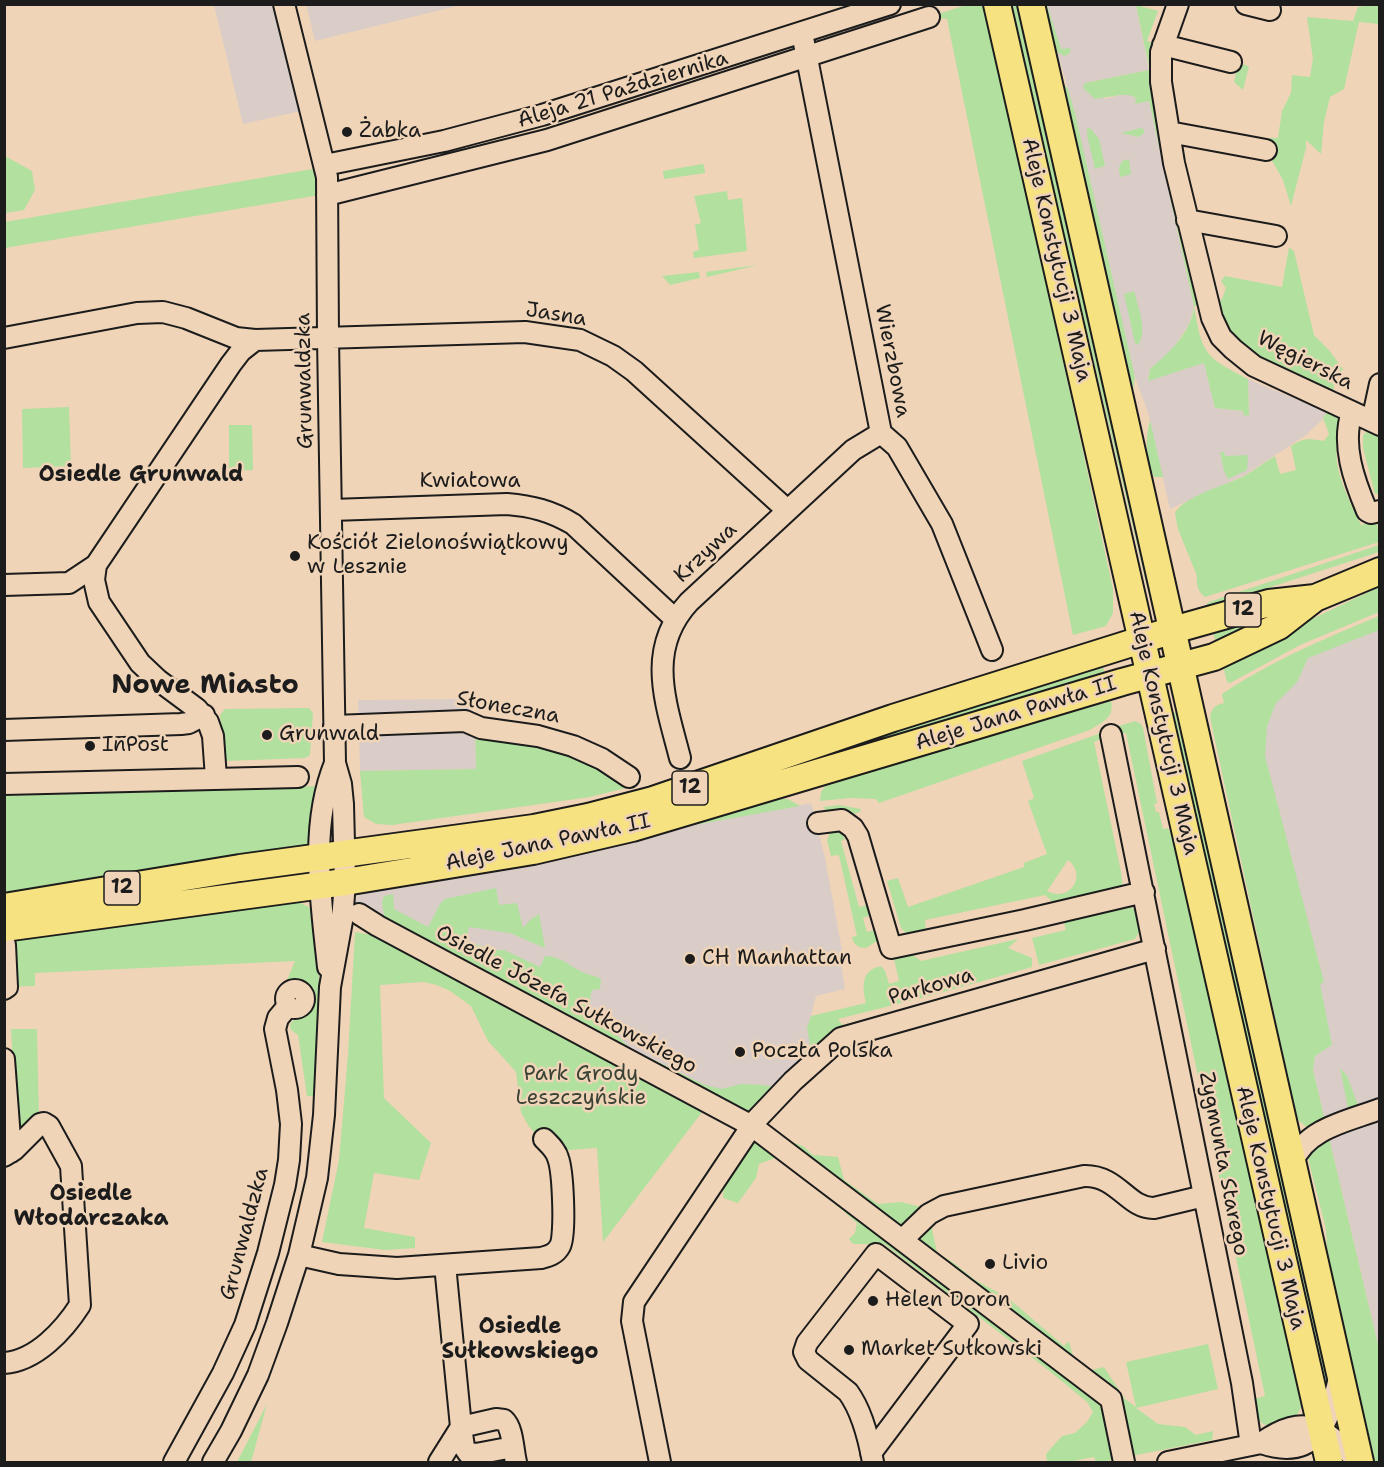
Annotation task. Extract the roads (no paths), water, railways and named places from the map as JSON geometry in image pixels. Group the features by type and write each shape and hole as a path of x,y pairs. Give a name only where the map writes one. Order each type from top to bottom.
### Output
{"main road":[{"name":"Aleje Konstytucji 3 Maja","path":"997,4 1311,1385 1310,1428 1329,1462"},
{"name":"Aleje Konstytucji 3 Maja","path":"1030,4 1360,1462"},
{"name":"12","path":"1173,630 1269,603 1315,598 1377,574"},
{"name":"12","path":"1181,666 1214,657 1279,626 1315,598"},
{"name":"Aleje Jana Pawła II","path":"4,907 332,855 534,828 588,818 800,751 893,718 1173,630"},
{"name":"Aleje Jana Pawła II","path":"4,928 320,886 533,851 632,828 1181,666"}],"street":[{"name":"Grunwaldzka","path":"284,4 327,177 334,763 341,784 332,855 320,886 330,987"},
{"name":"Aleja 21 Października","path":"325,165 444,141 542,115 890,4"},
{"name":"Węgierska","path":"1178,4 1161,52 1161,82 1168,132 1187,220 1212,318 1221,337 1254,366 1376,423"},
{"path":"1246,4 1270,10"},
{"name":"Aleja 21 Października","path":"327,195 548,140 929,17"},
{"name":"Wierzbowa","path":"802,33 881,433 897,447 942,524 992,650"},
{"path":"1163,45 1231,62"},
{"path":"1168,132 1266,150"},
{"path":"1187,220 1276,236"},
{"name":"Jasna","path":"4,338 137,314 163,312 186,318 219,333 255,340 525,332 580,340 597,346 634,371 787,510"},
{"path":"219,333 227,348 231,364"},
{"path":"4,585 69,583 96,565 231,364 241,351 255,340"},
{"path":"1376,423 1380,384"},
{"name":"Węgierska","path":"1352,412 1347,426 1346,439 1349,455 1366,511 1371,513 1380,511"},
{"name":"Krzywa","path":"680,758 662,683 662,664 670,629 675,619 688,602 853,450 881,433"},
{"name":"Kwiatowa","path":"332,510 469,504 531,506 554,512 573,524 675,619"},
{"path":"96,565 94,580 99,602 123,641 146,669 204,715 208,722 213,736 216,778"},
{"path":"4,730 181,724 189,723 204,715"},
{"name":"Słoneczna","path":"334,726 465,721 481,728 538,736 573,746 602,759 628,777"},
{"name":"Zygmunta Starego","path":"1111,735 1256,1444"},
{"path":"4,784 298,777"},
{"path":"818,823 842,820 853,828 858,836 891,948 1144,892"},
{"name":"Grunwaldzka","path":"213,1462 258,1375 299,1255 317,1178 324,1115 330,987 342,921 345,882 332,855"},
{"name":"Osiedle Józefa Sułkowskiego","path":"359,914 752,1126 1111,1399 1124,1462"},
{"path":"4,989 7,987 5,945"},
{"name":"Parkowa","path":"752,1126 793,1081 841,1038 1155,949"},
{"name":"Grunwaldzka","path":"174,1462 227,1365 245,1325 268,1253 289,1160 290,1107 275,1032 278,1018 288,1006"},
{"path":"4,1059 8,1154"},
{"path":"1293,1162 1302,1145 1315,1134 1380,1109"},
{"path":"1284,1120 1290,1126 1315,1134"},
{"path":"4,1363 29,1357 70,1321 80,1305 71,1166 46,1124 40,1125 8,1154"},
{"path":"660,1462 632,1321 634,1302 752,1126"},
{"path":"299,1255 339,1264 397,1268 541,1258 553,1255 560,1247 564,1236 560,1164 555,1151 544,1139"},
{"path":"902,1240 929,1214 944,1206 1084,1176 1100,1178 1113,1184 1145,1208 1204,1196"},
{"path":"876,1254 968,1324 872,1458 852,1398 848,1392 808,1360 804,1352 807,1343 876,1254"},
{"path":"439,1462 461,1427 496,1419 504,1420 508,1425 514,1455 468,1453 464,1447 461,1427 445,1265"},
{"path":"1168,1462 1256,1444 1274,1434 1310,1428 1332,1410 1341,1370"},
{"path":"1256,1444 1278,1449 1296,1448 1313,1439 1310,1428"},
{"path":"1310,1428 1360,1462"},
{"path":"1296,1448 1319,1462"}],"place":[{"name":"Żabka","path":"347,132"},
{"name":"Kościół Zielonoświątkowy w Lesznie","path":"295,556"},
{"name":"Grunwald","path":"267,735"},
{"name":"InPost","path":"90,746"},
{"name":"CH Manhattan","path":"690,959"},
{"name":"Poczta Polska","path":"740,1052"},
{"name":"Livio","path":"990,1264"},
{"name":"Helen Doron","path":"873,1301"},
{"name":"Market Sułkowski","path":"849,1350"}],"district":[{"name":"Osiedle Grunwald","path":"141,475"},
{"name":"Nowe Miasto","path":"205,686"},
{"name":"Osiedle Włodarczaka","path":"91,1206"},
{"name":"Osiedle Sułkowskiego","path":"520,1340"}],"park label":[{"name":"Park Grody Leszczyńskie","path":"581,1087"}]}
